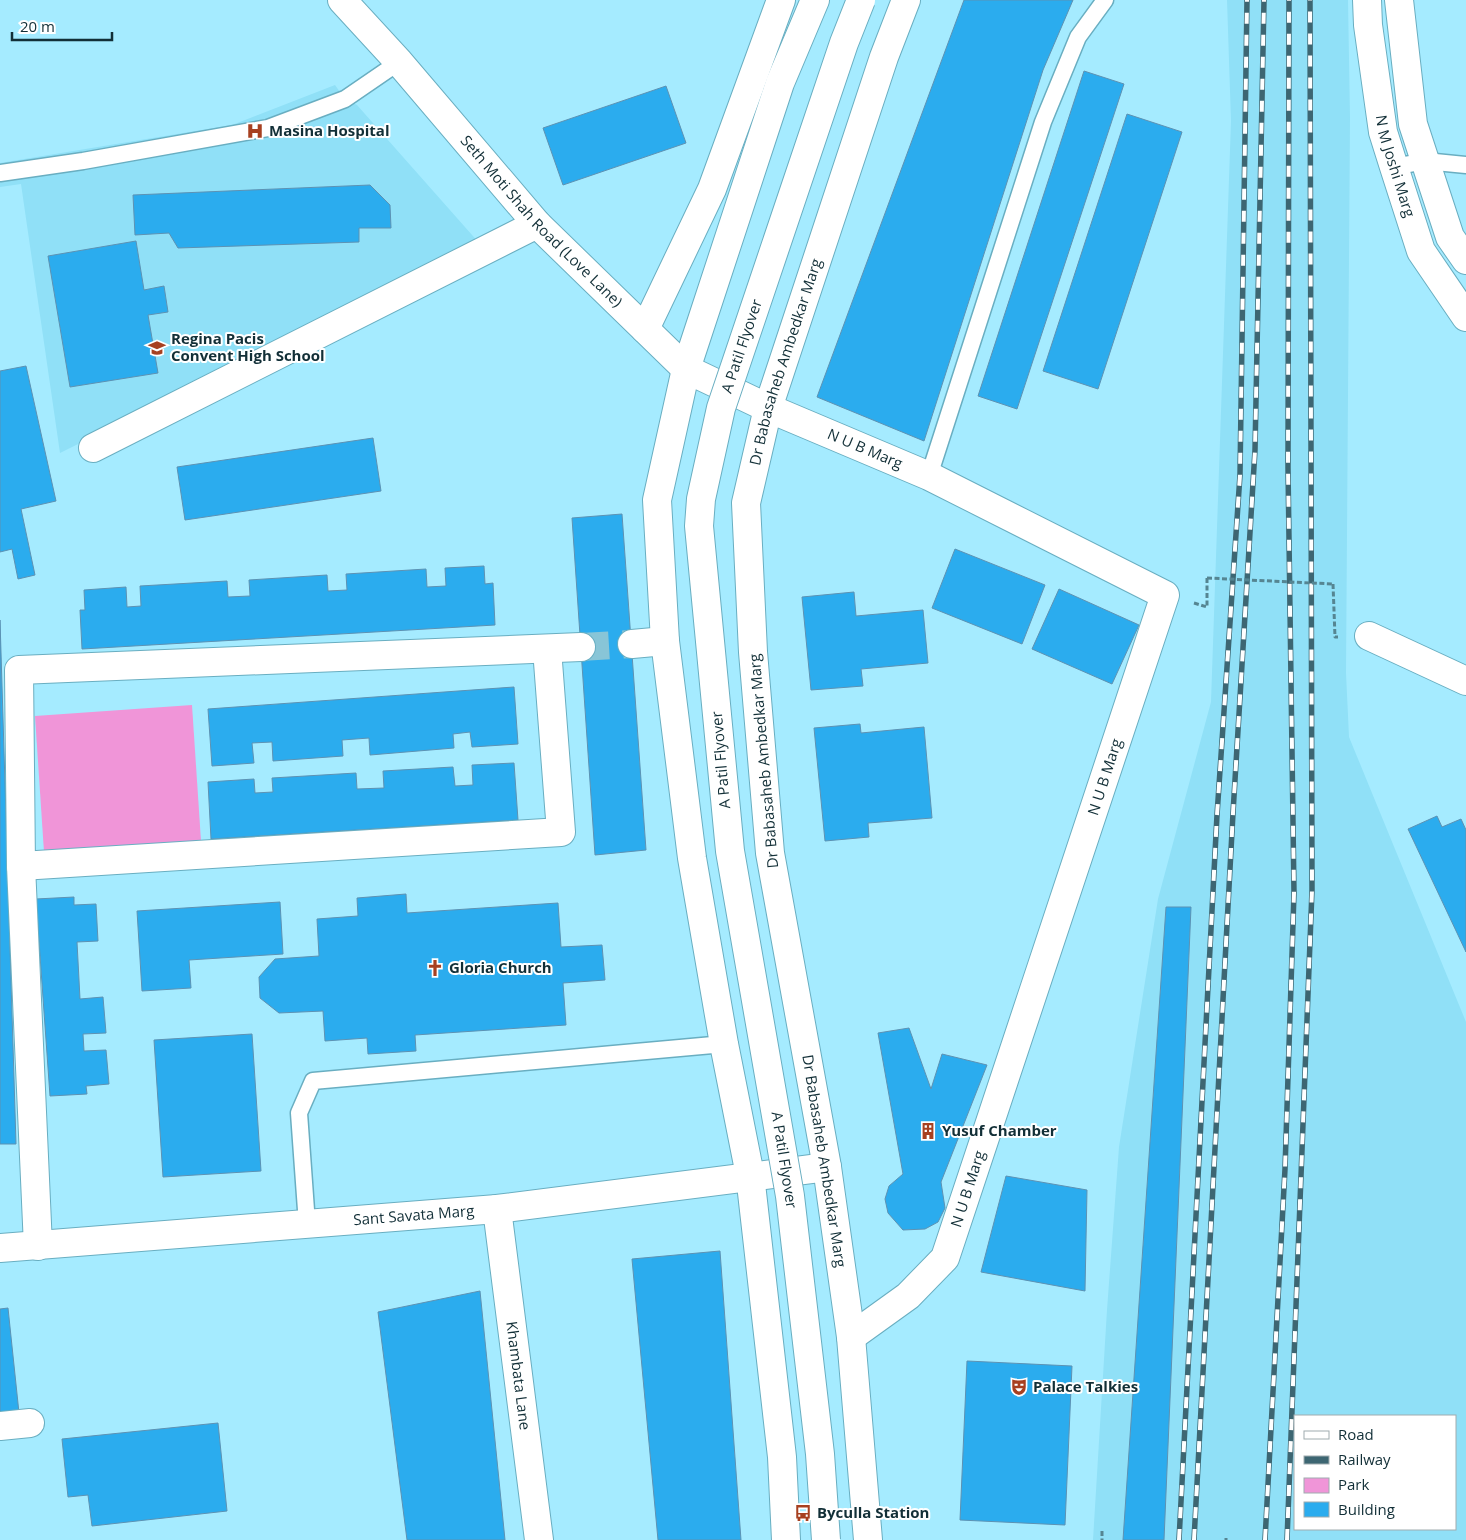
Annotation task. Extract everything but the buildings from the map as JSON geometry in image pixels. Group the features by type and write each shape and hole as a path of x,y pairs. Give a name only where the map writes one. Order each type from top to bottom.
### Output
{"main road":[{"name":"Seth Moti Shah Road (Love Lane)","path":"342,0 398,62 537,224 645,330 686,369 768,408"},
{"path":"645,330 712,189 781,0"},
{"path":"786,1540 782,1457 750,1175 724,1044 692,858 665,641 657,500 686,369 780,83 815,0"},
{"name":"A Patil Flyover","path":"826,1540 820,1454 790,1196 730,851 700,526 701,499 721,408 841,52 861,0"},
{"name":"Dr Babasaheb Ambedkar Marg","path":"868,1540 851,1337 827,1167 770,852 753,652 746,503 768,408 884,57 906,0"},
{"name":"N M Joshi Marg","path":"1367,0 1368,25 1383,132 1421,251 1466,317"},
{"name":"N M Joshi Marg","path":"1399,0 1413,124 1450,237 1466,260"},
{"path":"93,448 537,224"},
{"name":"N U B Marg","path":"768,408 929,476 1165,595 945,1258 908,1296 851,1337"},
{"path":"1369,636 1466,681"},
{"path":"632,644 665,641"},
{"path":"38,1246 21,866 19,670 581,647"},
{"path":"21,866 561,832 547,649"},
{"name":"Sant Savata Marg","path":"0,1248 497,1209 750,1175 827,1167"},
{"name":"Khambata Lane","path":"497,1209 539,1540"},
{"path":"0,1426 30,1423"}],"lane":[{"path":"929,476 1043,122 1078,37 1105,0"},
{"path":"0,172 83,161 268,128 345,99 398,62"},
{"path":"1394,167 1425,161 1466,165"},
{"path":"307,1224 299,1113 313,1082 724,1044"}],"path":[{"path":"1207,578 1333,584"},
{"path":"1102,1531 1102,1540"}],"shaded area":[{"path":"1227,0 1348,0 1350,118 1346,673 1349,737 1466,1022 1466,1540 1093,1540 1119,1147 1158,899 1211,702 1231,121"},
{"name":"Regina Pacis Convent High School","path":"335,85 345,99 357,105 480,244 60,453 21,184 0,187 0,163 232,125"}],"green space":[{"path":"192,705 201,841 44,852 35,716"}],"tunnel":[{"path":"581,647 632,644"}],"railway":[{"path":"1179,1540 1217,815 1240,475 1247,0"},
{"path":"1194,1540 1233,813 1255,450 1264,0"},
{"path":"1265,1540 1285,1169 1294,893 1288,468 1289,0"},
{"path":"1287,1540 1312,890 1310,0"}],"place":[{"name":"Masina Hospital","path":"255,131"},
{"name":"Regina Pacis Convent High School","path":"157,348"},
{"name":"Gloria Church","path":"435,968"},
{"name":"Yusuf Chamber","path":"928,1131"},
{"name":"Palace Talkies","path":"1019,1387"},
{"name":"Byculla Station","path":"803,1513"}]}
